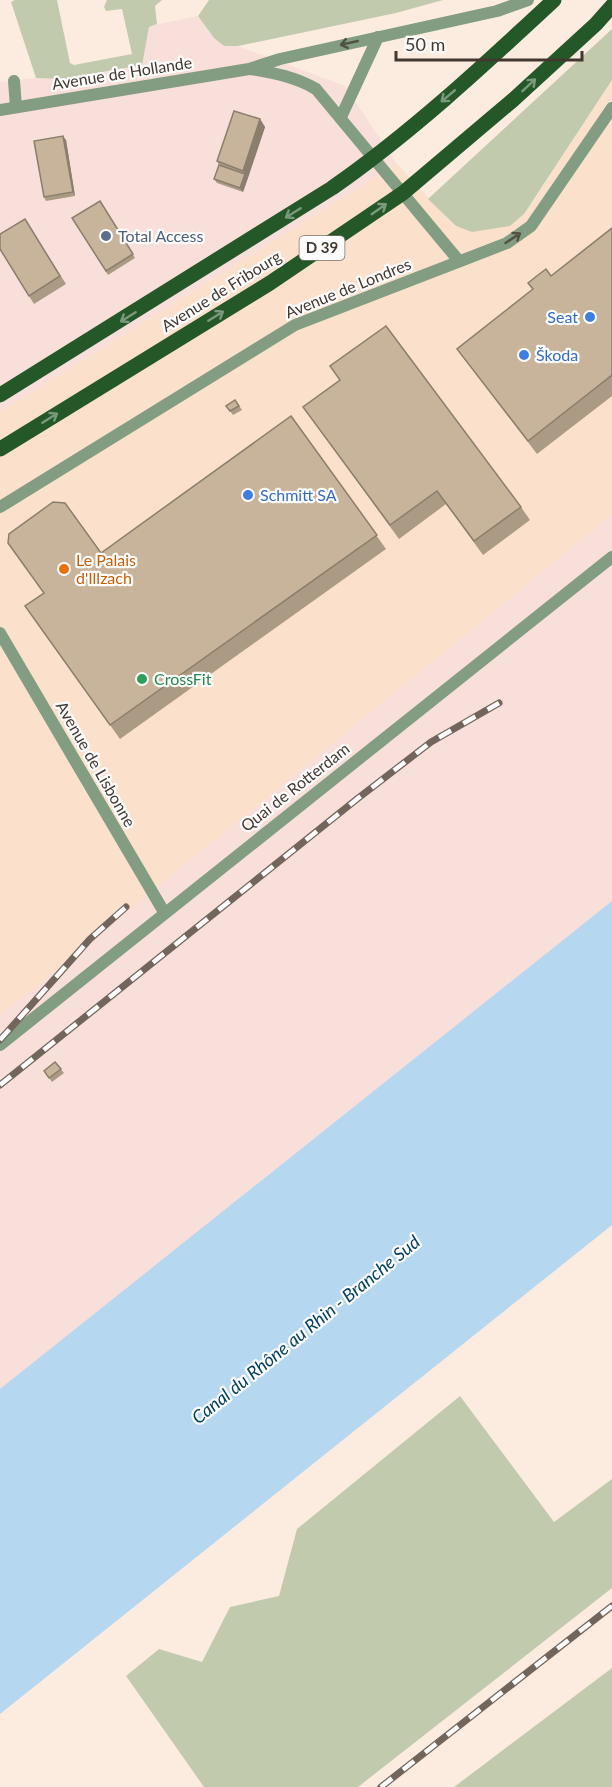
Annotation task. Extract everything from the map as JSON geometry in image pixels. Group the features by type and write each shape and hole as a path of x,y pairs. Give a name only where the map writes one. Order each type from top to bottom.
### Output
{"main road":[{"name":"Avenue de Fribourg","path":"0,395 312,201 375,158 487,63 554,0"},
{"name":"Avenue de Fribourg","path":"0,449 270,283 403,193 513,100 596,24 612,6"}],"street":[{"name":"Avenue de Hollande","path":"0,110 249,69 279,59 497,11 528,0"},
{"path":"341,117 378,37"},
{"name":"Avenue de Hollande","path":"249,69 284,75 305,82 316,89 459,261"},
{"path":"14,81 16,107"},
{"name":"Avenue de Londres","path":"0,507 295,325 507,243 531,226 611,113"},
{"name":"Quai de Rotterdam","path":"0,1045 612,557"},
{"name":"Avenue de Lisbonne","path":"0,633 164,912"}],"shaded area":[{"path":"198,16 214,38 224,46 238,46 345,86 397,164 0,412 0,82 36,78 62,79 141,65 149,26"},
{"path":"612,80 612,517 0,1022 0,412 397,164 456,227 510,226 524,214"},
{"path":"612,515 612,902 0,1390 0,1016"}],"green space":[{"path":"15,0 57,0 70,63 74,65 132,54 122,9 106,11 104,7 107,0 162,0 155,6 157,24 149,27 142,65 62,79 36,78 11,2"},
{"path":"209,0 443,0 396,13 238,46 224,46 214,38 198,16"},
{"path":"612,29 612,80 524,214 510,226 472,232 456,226 428,199"},
{"path":"460,1396 554,1522 612,1479 612,1588 358,1787 204,1787 126,1676 159,1649 202,1662 230,1607 279,1596 297,1529"},
{"path":"612,1668 612,1787 454,1787"}],"water":[{"name":"Canal du Rhône au Rhin - Branche Sud","path":"612,901 612,1225 0,1714 0,1389"}],"building":[{"path":"234,111 260,119 243,171 217,161"},
{"path":"63,136 73,192 44,197 34,141"},
{"path":"219,165 245,174 240,188 214,179"},
{"path":"100,201 133,254 106,271 72,218"},
{"path":"25,219 60,276 29,296 0,249 0,234"},
{"path":"612,228 612,375 528,441 457,349 533,289 528,283 538,275 546,269 551,276"},
{"path":"386,326 521,507 474,541 437,491 390,525 303,407 340,380 330,366"},
{"path":"235,400 239,406 230,411 226,406"},
{"path":"291,416 377,535 110,725 25,606 44,593 8,543 9,534 53,502 65,503 101,553"},
{"path":"55,1062 61,1069 49,1078 44,1071"}],"railway":[{"path":"0,1085 431,742 499,703"},
{"path":"0,1040 90,939 126,907"},
{"path":"381,1787 612,1606"}],"place":[{"name":"Total Access","path":"106,236"},
{"name":"Seat","path":"590,317"},
{"name":"Škoda","path":"524,355"},
{"name":"Schmitt SA","path":"248,495"},
{"name":"Le Palais d'Illzach","path":"64,569"},
{"name":"CrossFit","path":"142,679"}]}
